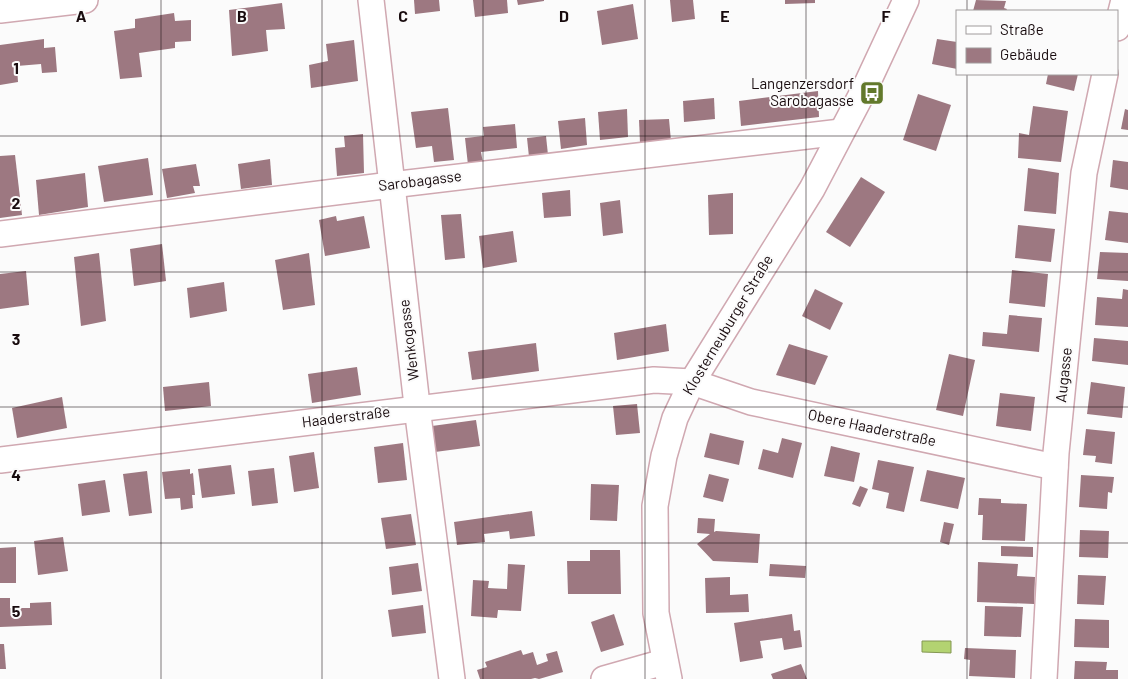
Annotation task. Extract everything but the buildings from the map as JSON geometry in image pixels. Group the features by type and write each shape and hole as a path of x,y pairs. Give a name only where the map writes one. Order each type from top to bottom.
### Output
{"street":[{"path":"0,10 85,0"},
{"name":"Wenkogasse","path":"371,0 417,408 452,679"},
{"name":"Klosterneuburger Straße","path":"667,671 656,613 655,506 664,456 672,428 692,382 812,189 865,88 906,0"},
{"path":"1118,24 1124,0"},
{"name":"Augasse","path":"1044,679 1055,467 1084,173 1105,75"},
{"name":"Sarobagasse","path":"0,234 391,185 841,132"},
{"name":"Haaderstraße","path":"0,460 654,380 692,382"},
{"name":"Obere Haaderstraße","path":"692,382 751,402 1055,467"},
{"path":"604,679 667,671"}],"shaded area":[{"path":"922,641 951,641 951,653 922,652"}],"place":[{"name":"Langenzersdorf Sarobagasse","path":"872,93"}]}
